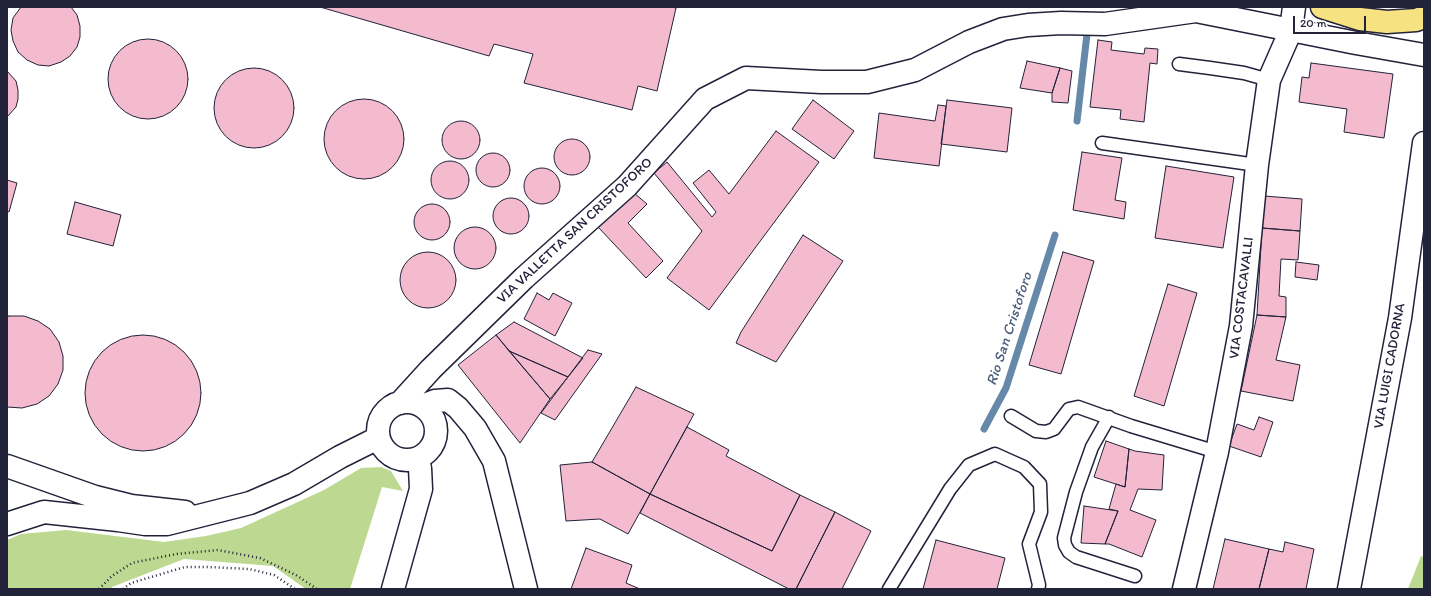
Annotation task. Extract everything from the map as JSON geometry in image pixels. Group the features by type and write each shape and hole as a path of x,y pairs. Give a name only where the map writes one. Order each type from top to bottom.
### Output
{"main road":[{"path":"1322,7 1360,19 1387,22 1416,20 1424,17"}],"street":[{"name":"VIA VALLETTA SAN CRISTOFORO","path":"1061,22 1089,7"},
{"name":"VIA COSTACAVALLI","path":"1184,589 1217,452 1241,326 1257,165 1269,80 1291,30 1294,7"},
{"name":"VIA VALLETTA SAN CRISTOFORO","path":"400,403 431,369 524,278 627,186 705,99 746,78 821,82 866,82 915,70 969,42 1002,29 1061,22 1104,24 1202,9 1291,30 1424,55"},
{"name":"VIA LUIGI CADORNA","path":"1349,589 1400,318 1416,256 1424,143"},
{"path":"422,406 448,400 458,408 475,428 494,461 526,589"},
{"path":"408,402 422,406 430,412 435,421 437,431 436,440 431,449 424,456 416,460 406,461 389,455 382,448 379,439 378,430 382,417 391,407 400,403 408,402"},
{"path":"7,524 44,512 145,524 167,524 250,503 288,487 340,457 379,439"},
{"path":"393,589 421,489 420,468 416,460"},
{"path":"7,466 94,497 130,506 206,515"}],"lane":[{"path":"1178,64 1210,68 1269,80"},
{"path":"1102,143 1257,165"},
{"path":"1010,416 1036,431 1046,432 1054,429 1069,409 1078,407 1131,426 1217,452"},
{"path":"1109,417 1092,447 1076,492 1064,538 1065,545 1070,552 1076,556 1135,576"},
{"path":"889,589 950,489 969,465 995,454 1024,467 1040,484 1040,512 1029,544 1039,584 1038,589"}],"path":[{"path":"99,589 112,576 132,563 176,554 218,550 260,558 296,575 317,589"},
{"path":"123,589 131,583 185,568 208,567 249,569 274,575 295,589"}],"green space":[{"path":"381,467 391,471 403,491 382,487 350,589 306,589 273,566 184,559 112,587 111,589 7,589 7,540 21,534 66,530 164,542 206,536 241,528 324,490 361,468"},
{"path":"1421,556 1424,557 1424,589 1408,589"}],"building":[{"path":"21,7 71,7 77,15 80,26 80,37 77,47 70,56 61,62 49,66 38,65 27,60 18,52 13,41 11,30 13,18"},
{"path":"320,7 676,8 657,91 638,86 632,110 524,83 533,54 494,44 489,56"},
{"path":"148,39 163,42 176,51 185,64 188,79 185,94 176,107 163,116 148,119 133,116 120,107 111,94 108,79 111,64 120,51 133,42"},
{"path":"1098,40 1112,42 1111,50 1144,54 1145,48 1158,49 1157,64 1150,63 1144,122 1120,119 1121,110 1090,107"},
{"path":"1027,61 1060,68 1052,93 1020,88"},
{"path":"1311,63 1393,74 1384,138 1344,132 1347,109 1299,102 1302,77 1309,78"},
{"path":"254,68 269,71 282,80 291,93 294,108 291,123 282,136 269,145 254,148 239,145 226,136 217,123 214,108 217,93 226,80 239,71"},
{"path":"1060,68 1072,71 1068,103 1052,102 1052,93"},
{"path":"7,71 16,81 18,99 16,107 7,117"},
{"path":"364,99 379,102 392,111 401,124 404,139 401,154 392,167 379,176 364,179 349,176 336,167 327,154 324,139 327,124 336,111 349,102"},
{"path":"813,100 854,131 834,159 792,129"},
{"path":"947,100 1012,108 1007,152 941,144"},
{"path":"938,105 946,106 939,166 874,158 879,113 935,121"},
{"path":"461,121 474,127 480,140 474,153 461,159 448,153 442,140 448,127"},
{"path":"776,131 819,162 709,310 667,278 702,231 654,173 667,162 712,217 716,212 693,183 709,170 729,194"},
{"path":"572,139 582,142 587,147 590,157 587,167 582,172 572,175 562,172 557,167 554,157 557,147 562,142"},
{"path":"1082,152 1122,158 1115,200 1126,202 1124,219 1073,210"},
{"path":"490,153 496,153 505,158 509,164 509,176 505,182 496,187 490,187 481,182 476,173 476,167 481,158"},
{"path":"446,161 454,161 464,166 468,173 468,187 464,194 454,199 446,199 436,194 434,191 431,184 431,176 436,166 439,164"},
{"path":"1166,166 1234,177 1223,248 1155,238"},
{"path":"546,168 555,173 559,179 559,193 555,199 546,204 538,204 529,199 525,193 524,182 529,173 535,169"},
{"path":"7,180 17,183 9,212 7,211"},
{"path":"634,193 647,204 628,223 663,261 646,278 598,227"},
{"path":"1264,196 1302,199 1300,231 1262,228"},
{"path":"515,198 524,203 528,209 528,223 524,229 515,234 507,234 498,229 494,223 493,212 498,203 504,199"},
{"path":"75,202 121,215 113,246 67,234"},
{"path":"436,204 445,209 449,215 449,229 445,235 436,240 428,240 419,235 415,229 414,218 419,209 425,205"},
{"path":"471,227 479,227 487,230 493,236 496,248 493,260 487,266 479,269 471,269 463,266 457,260 454,252 454,244 457,236 463,230"},
{"path":"1262,228 1300,231 1298,260 1281,259 1279,296 1286,297 1286,317 1257,315"},
{"path":"803,235 843,261 776,362 736,343 741,332"},
{"path":"422,252 434,252 444,256 452,264 456,274 456,286 452,296 444,304 434,308 422,308 412,304 404,296 400,286 400,274 404,264 412,256"},
{"path":"1063,252 1094,261 1061,374 1029,365"},
{"path":"1296,262 1319,265 1317,280 1295,277"},
{"path":"1168,284 1197,293 1164,406 1134,396"},
{"path":"537,293 549,300 553,293 572,303 555,336 524,319"},
{"path":"1257,315 1286,317 1276,360 1300,365 1293,401 1241,391"},
{"path":"24,316 38,321 50,329 59,342 63,356 63,370 58,384 49,396 37,404 22,408 7,407 7,317"},
{"path":"514,322 583,358 568,377 509,351 496,335"},
{"path":"143,335 154,336 165,340 184,352 196,371 200,382 200,404 196,415 184,434 165,446 154,450 143,451 132,450 121,446 102,434 90,415 86,404 85,393 86,382 90,371 102,352 121,340 132,336"},
{"path":"496,335 550,399 520,443 458,365"},
{"path":"588,350 602,354 555,420 541,413"},
{"path":"509,351 568,377 550,399"},
{"path":"636,387 694,414 650,494 592,462"},
{"path":"1259,417 1273,422 1261,457 1229,446 1237,424 1254,430"},
{"path":"687,427 729,450 726,456 800,495 772,551 650,494"},
{"path":"1106,441 1129,449 1125,487 1094,477"},
{"path":"1129,449 1164,455 1162,490 1138,489 1130,510 1156,520 1142,557 1109,544 1105,544 1118,511 1109,509 1116,484 1125,487"},
{"path":"592,462 650,494 628,534 600,519 566,521 560,465"},
{"path":"650,494 772,551 800,495 835,512 796,589 789,589 640,513"},
{"path":"1084,506 1118,511 1105,544 1081,543"},
{"path":"835,512 871,531 842,589 796,589"},
{"path":"1225,539 1269,549 1259,589 1213,589"},
{"path":"936,540 1005,558 997,589 923,589"},
{"path":"1285,542 1314,549 1306,589 1259,589 1269,549 1283,552"},
{"path":"586,548 632,565 626,583 640,589 571,589"}],"waterway":[{"name":"Rio San Cristoforo","path":"1077,121 1087,34"},
{"name":"Rio San Cristoforo","path":"984,429 1006,388 1055,235"}]}
